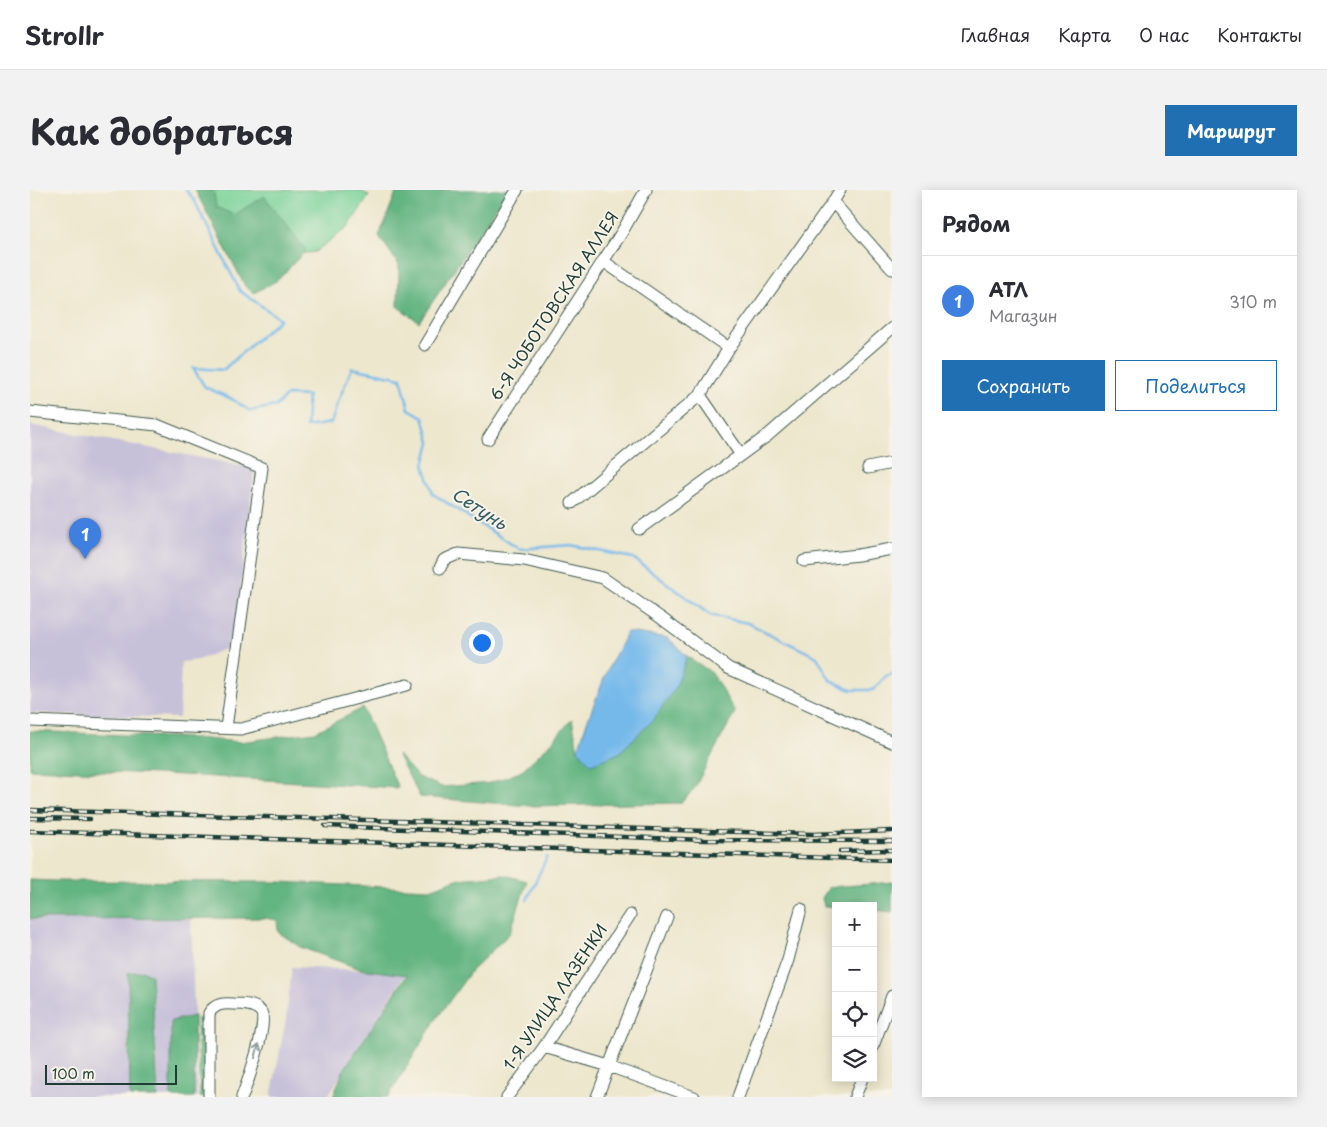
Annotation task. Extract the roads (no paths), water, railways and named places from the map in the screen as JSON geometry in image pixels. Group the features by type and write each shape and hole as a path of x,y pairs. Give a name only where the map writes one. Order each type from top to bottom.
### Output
{"street":[{"path":"425,345 517,190"},
{"name":"6-Я ЧОБОТОВСКАЯ АЛЛЕЯ","path":"488,439 622,232 646,190"},
{"path":"572,503 700,395 729,348 840,190"},
{"path":"833,202 892,269"},
{"path":"603,261 729,348"},
{"path":"639,529 767,436 892,328"},
{"path":"700,395 741,455"},
{"path":"30,412 157,425 262,468 226,728"},
{"path":"868,468 892,463"},
{"path":"804,561 892,549"},
{"path":"440,568 444,560 458,554 524,560 603,578 728,668 892,742"},
{"path":"30,720 241,729 407,685"},
{"path":"738,1097 788,960 801,909"},
{"name":"1-Я УЛИЦА ЛАЗЕНКИ","path":"507,1097 544,1047 630,915"},
{"path":"597,1097 667,917"},
{"path":"876,1037 892,996"},
{"path":"208,1097 209,1013 214,1007 225,1004 240,1004 255,1007 264,1016 262,1032 249,1082 242,1097"},
{"path":"544,1047 609,1066 694,1097"},
{"path":"855,1097 861,1082"}],"water":[{"path":"627,632 668,638 687,656 676,687 653,720 619,753 591,764 578,750 607,671"}],"waterway":[{"name":"Сетунь","path":"186,190 194,200 240,291 280,319 223,370 193,368 205,387 232,399 250,411 276,406 287,395 308,396 306,427 331,423 352,368 401,378 409,409 423,417 430,442 424,465 433,494 519,549 571,545 633,558 710,615 748,623 817,657 830,680 851,690 873,690 886,676 892,674"},
{"path":"527,900 547,857"}],"railway":[{"path":"30,810 813,834 892,831"},
{"path":"30,818 90,819"},
{"path":"325,826 705,840 892,841"},
{"path":"30,831 892,860"},
{"path":"840,851 892,850"}],"place":[{"name":"АТЛ","path":"85,559"}]}
